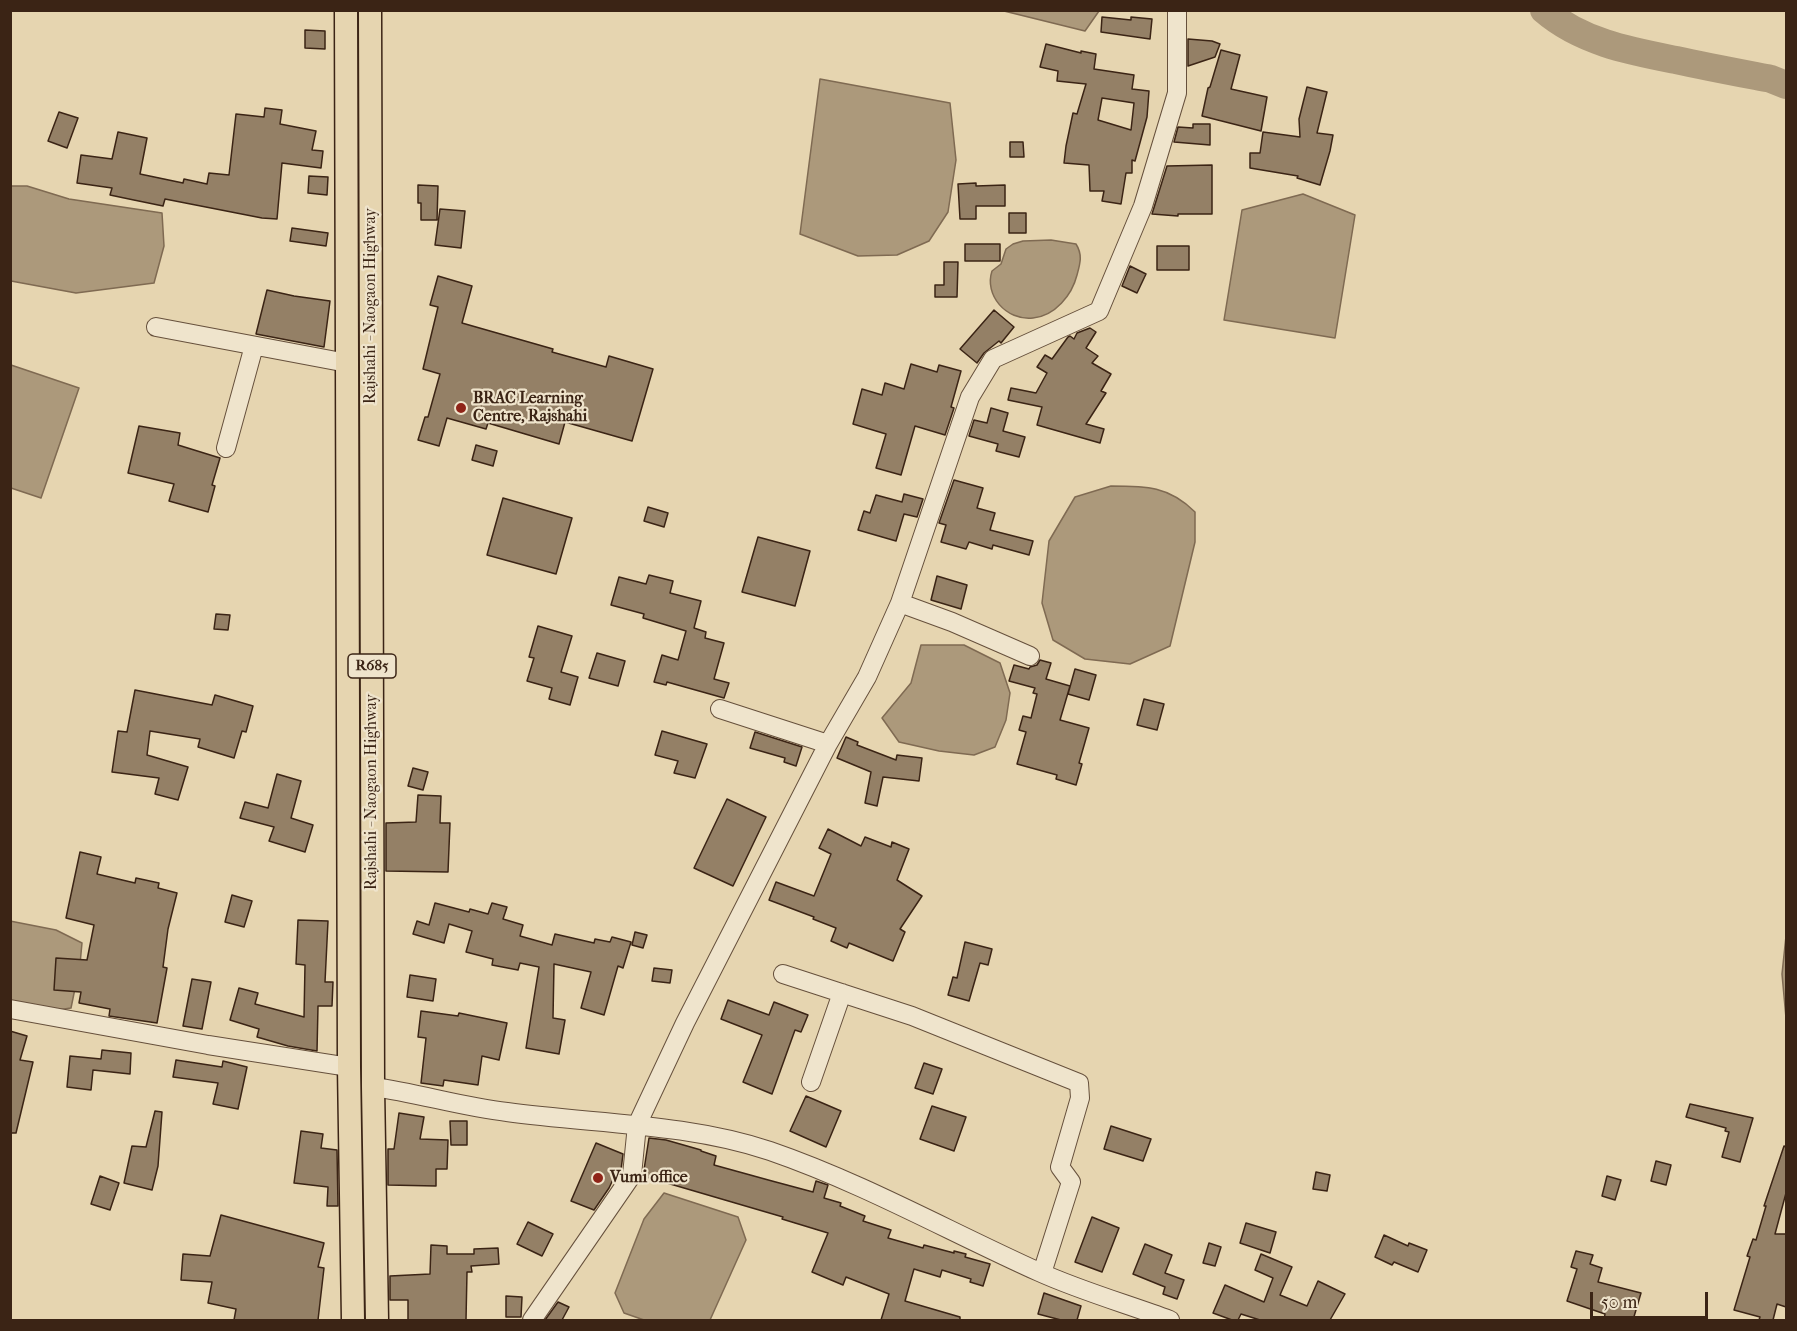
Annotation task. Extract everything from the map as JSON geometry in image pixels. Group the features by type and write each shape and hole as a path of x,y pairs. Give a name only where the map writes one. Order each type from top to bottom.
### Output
{"main road":[{"name":"Rajshahi - Naogaon Highway","path":"346,10 349,1067 353,1320"},
{"name":"Rajshahi - Naogaon Highway","path":"370,10 373,1087 376,1320"},
{"path":"349,923 373,922"},
{"path":"352,1253 376,1252"}],"street":[{"path":"532,1320 632,1175 636,1125 685,1023 828,744 867,677 900,603 970,397 993,359 1099,311 1143,206 1176,93 1177,10"},
{"path":"156,327 347,363"},
{"path":"226,448 254,346"},
{"path":"900,603 952,622 1030,656"},
{"path":"720,709 828,744"},
{"path":"783,974 912,1016 1079,1083 1080,1098 1060,1167 1071,1182 1042,1273"},
{"path":"811,1082 843,993"},
{"path":"10,1009 208,1045 349,1067"},
{"path":"373,1087 405,1091 505,1112 636,1125 729,1140 770,1151 831,1175 1042,1273 1170,1320"}],"shaded area":[{"path":"1004,11 1099,11 1085,31"},
{"path":"820,79 950,103 956,160 948,212 929,241 897,255 858,256 800,234"},
{"path":"11,186 27,186 69,199 162,213 164,246 154,283 76,293 11,281"},
{"path":"1303,194 1355,215 1335,338 1224,320 1242,210"},
{"path":"1051,240 1076,244 1078,248 1080,263 1075,283 1067,297 1055,309 1033,318 1023,318 1006,311 999,305 991,289 992,271 1001,264 1006,249 1013,244 1023,241"},
{"path":"11,365 79,388 41,498 11,488"},
{"path":"1111,486 1146,487 1166,492 1195,512 1195,542 1170,646 1130,664 1085,659 1053,640 1042,603 1049,541 1075,497"},
{"path":"921,645 964,645 1000,663 1010,693 1006,720 995,747 974,755 939,751 899,742 882,718 911,683"},
{"path":"10,921 56,930 82,943 71,1008 44,1012 11,1002"},
{"path":"1786,936 1786,1018 1782,974"},
{"path":"664,1193 738,1217 746,1240 710,1320 644,1320 624,1313 615,1293 644,1219"}],"building":[{"path":"1102,17 1131,20 1131,17 1152,19 1150,39 1101,32"},
{"path":"305,30 325,31 325,49 305,48"},
{"path":"1188,39 1220,44 1215,57 1188,66"},
{"path":"1046,44 1081,53 1081,51 1096,54 1094,69 1134,75 1132,89 1149,91 1147,117 1135,161 1132,160 1132,173 1126,173 1121,204 1102,201 1104,191 1090,191 1089,165 1064,163 1073,113 1077,114 1086,84 1057,81 1058,71 1040,67","holes":["1102,98 1134,103 1131,130 1098,120"]},
{"path":"1221,50 1240,55 1231,89 1267,97 1261,131 1202,116 1208,88"},
{"path":"1307,87 1327,92 1317,133 1333,135 1320,185 1297,178 1298,176 1250,168 1250,153 1260,153 1263,132 1300,137 1299,119"},
{"path":"265,108 282,110 280,124 316,131 312,150 323,151 321,168 282,163 277,219 165,199 163,206 110,195 112,188 77,183 81,155 112,159 118,132 147,138 140,174 183,183 184,179 207,184 209,173 229,175 236,114 264,117"},
{"path":"59,112 78,118 67,148 48,141"},
{"path":"1193,124 1210,124 1210,145 1174,142 1178,127 1193,128"},
{"path":"1010,142 1023,142 1024,157 1010,157"},
{"path":"1212,165 1212,214 1178,214 1178,216 1152,214 1167,166"},
{"path":"309,176 328,177 327,195 308,193"},
{"path":"976,183 976,186 1005,185 1005,206 976,206 976,219 960,219 958,184"},
{"path":"418,185 438,186 437,220 421,220"},
{"path":"440,209 465,211 461,248 435,245"},
{"path":"1009,213 1026,213 1026,233 1009,233"},
{"path":"292,228 328,233 326,246 290,241"},
{"path":"965,244 1000,244 1000,261 965,261"},
{"path":"1157,246 1189,246 1189,270 1157,270"},
{"path":"944,262 958,262 957,297 935,297 935,285 944,285"},
{"path":"1130,266 1146,274 1137,293 1122,286"},
{"path":"438,276 472,286 462,323 606,367 609,356 653,369 632,441 565,422 559,444 488,423 486,429 447,418 439,446 418,440 425,417 428,417 440,374 423,369 438,307 430,305"},
{"path":"267,290 330,301 324,347 256,334"},
{"path":"994,310 1014,327 1001,343 999,341 984,353 977,363 960,349"},
{"path":"1090,328 1096,332 1086,348 1098,356 1092,363 1111,374 1101,391 1106,393 1086,424 1104,429 1100,443 1037,425 1042,407 1008,400 1011,388 1036,393 1047,373 1037,367 1045,355 1052,359 1068,337 1074,339 1077,333"},
{"path":"911,364 937,372 939,365 961,371 951,407 954,408 945,435 915,426 901,475 876,468 886,434 853,424 862,389 882,395 885,383 904,389"},
{"path":"991,408 1008,413 1003,431 1025,437 1019,457 996,451 998,444 969,436 974,420 987,423"},
{"path":"139,426 180,433 178,445 220,458 212,485 215,486 208,512 169,501 174,484 128,473"},
{"path":"476,445 497,451 493,466 472,460"},
{"path":"954,480 983,488 977,508 995,513 990,530 1033,541 1029,555 993,545 992,549 969,542 966,549 941,542 946,525 939,523"},
{"path":"904,494 923,499 917,517 904,514 896,541 858,530 864,511 870,513 876,495 902,502"},
{"path":"503,498 572,518 556,574 487,555"},
{"path":"648,507 668,513 664,527 644,521"},
{"path":"758,537 810,551 795,606 742,592"},
{"path":"649,575 673,581 670,593 701,601 694,628 706,632 705,638 724,643 714,679 729,683 724,698 667,682 666,685 654,682 662,655 678,660 686,631 643,618 644,614 611,605 619,577 646,584"},
{"path":"937,576 967,585 961,609 931,600"},
{"path":"216,614 230,615 228,630 214,629"},
{"path":"538,626 572,636 561,672 578,677 570,705 549,699 552,688 527,681 534,658 529,657"},
{"path":"597,653 625,661 618,686 589,678"},
{"path":"1040,660 1051,663 1046,679 1070,686 1060,720 1089,728 1079,763 1082,764 1076,785 1056,779 1057,775 1017,764 1026,732 1019,730 1023,716 1031,718 1037,694 1033,693 1035,688 1009,681 1014,665 1029,669 1037,665"},
{"path":"1075,669 1096,675 1089,700 1068,694"},
{"path":"135,690 212,705 215,695 253,706 246,732 242,731 234,758 198,747 200,739 150,731 147,755 188,767 178,800 155,794 159,778 112,772 118,731 127,732"},
{"path":"1144,699 1164,704 1157,730 1137,725"},
{"path":"662,731 707,744 695,778 674,773 678,761 655,755"},
{"path":"755,732 802,747 796,766 784,762 785,758 750,748"},
{"path":"846,737 858,742 857,745 896,760 897,755 922,758 919,781 883,777 877,806 865,803 871,772 837,758"},
{"path":"413,768 428,772 423,790 408,786"},
{"path":"277,774 301,781 291,818 313,825 305,852 269,841 274,827 240,818 245,802 268,808"},
{"path":"418,795 441,796 440,823 450,823 448,872 386,871 386,823 416,822"},
{"path":"727,799 766,817 733,886 694,868"},
{"path":"828,829 861,846 865,837 891,847 892,842 909,849 897,880 922,896 900,929 905,932 893,961 849,943 847,948 831,941 836,928 769,900 776,882 814,896 831,854 819,848"},
{"path":"80,852 101,857 97,874 135,883 136,878 159,883 158,888 177,893 168,929 163,967 167,968 157,1023 109,1016 110,1009 79,1003 81,992 54,990 56,958 87,960 94,925 66,918"},
{"path":"232,895 252,901 244,927 225,922"},
{"path":"435,903 469,912 470,909 488,914 492,903 507,907 503,919 523,925 520,936 552,945 555,934 594,943 595,939 610,942 612,937 631,942 623,968 618,966 604,1015 581,1008 591,972 554,964 553,1018 565,1020 559,1054 526,1048 539,967 520,963 518,970 492,965 493,959 466,952 472,931 449,924 444,943 413,934 417,921 429,925"},
{"path":"298,920 328,921 325,982 333,982 332,1006 318,1006 317,1051 257,1037 259,1029 230,1020 239,988 258,993 255,1004 304,1017 305,965 296,964"},
{"path":"635,932 647,935 643,948 632,945"},
{"path":"965,942 992,949 988,965 980,963 969,1001 948,995 953,977 957,978"},
{"path":"654,968 672,970 670,983 652,981"},
{"path":"410,975 436,979 433,1001 407,997"},
{"path":"192,979 211,982 202,1029 183,1026"},
{"path":"728,1000 769,1015 774,1002 808,1015 801,1032 795,1030 772,1094 743,1082 762,1035 721,1019"},
{"path":"421,1011 458,1016 459,1013 507,1023 499,1060 482,1056 478,1085 444,1080 443,1086 421,1083 426,1038 418,1037"},
{"path":"10,1031 27,1036 20,1060 33,1062 16,1133 10,1133"},
{"path":"102,1050 131,1053 130,1074 93,1070 91,1090 67,1087 70,1056 101,1059"},
{"path":"176,1060 222,1067 223,1061 247,1067 238,1109 213,1104 218,1083 173,1077"},
{"path":"924,1063 942,1069 933,1094 915,1088"},
{"path":"806,1096 841,1111 826,1147 790,1131"},
{"path":"1690,1104 1753,1118 1740,1162 1722,1157 1729,1132 1725,1131 1726,1128 1686,1117"},
{"path":"932,1106 966,1117 954,1151 920,1139"},
{"path":"155,1111 162,1112 158,1166 152,1190 124,1183 132,1146 146,1147"},
{"path":"399,1113 424,1117 420,1139 448,1140 447,1169 436,1169 436,1186 388,1185 388,1149 394,1149"},
{"path":"450,1121 467,1121 467,1145 451,1145"},
{"path":"1111,1126 1151,1139 1143,1161 1104,1149"},
{"path":"301,1131 323,1134 321,1148 337,1150 338,1206 327,1206 328,1187 294,1183"},
{"path":"649,1138 666,1140 716,1156 714,1165 813,1192 816,1181 828,1185 824,1198 841,1203 840,1206 865,1216 863,1221 891,1230 888,1238 923,1248 924,1245 966,1254 965,1257 990,1264 983,1286 970,1282 971,1279 942,1270 940,1277 914,1269 905,1301 960,1317 960,1320 881,1320 889,1294 846,1277 843,1285 812,1272 828,1233 782,1219 783,1217 643,1176"},
{"name":"Vumi office","path":"596,1143 623,1154 621,1170 618,1169 609,1188 594,1210 571,1201"},
{"path":"1784,1146 1786,1147 1786,1193 1775,1234 1786,1234 1786,1307 1777,1304 1773,1320 1759,1320 1760,1317 1734,1310 1750,1257 1747,1256 1753,1239 1756,1240 1766,1206 1764,1206"},
{"path":"1656,1161 1671,1165 1666,1185 1651,1181"},
{"path":"1316,1172 1330,1175 1327,1191 1313,1189"},
{"path":"100,1176 119,1183 110,1210 91,1204"},
{"path":"1607,1176 1621,1180 1615,1200 1602,1196"},
{"path":"221,1215 324,1243 318,1267 324,1268 318,1320 234,1320 236,1309 208,1303 212,1282 181,1280 183,1254 210,1256"},
{"path":"1092,1217 1119,1228 1102,1272 1075,1262"},
{"path":"528,1222 553,1234 542,1256 517,1244"},
{"path":"1246,1223 1276,1232 1270,1253 1240,1243"},
{"path":"1384,1235 1408,1246 1409,1243 1427,1250 1418,1272 1394,1262 1392,1265 1375,1257"},
{"path":"1209,1243 1221,1247 1215,1266 1203,1263"},
{"path":"1145,1244 1172,1255 1165,1273 1184,1280 1177,1299 1163,1294 1165,1287 1133,1274"},
{"path":"431,1245 447,1246 447,1254 474,1254 474,1249 498,1248 499,1264 471,1266 472,1272 467,1272 466,1320 408,1320 408,1300 390,1300 390,1276 430,1274"},
{"path":"1576,1251 1593,1255 1590,1264 1602,1268 1598,1282 1641,1293 1633,1320 1604,1320 1605,1314 1567,1301 1577,1269 1571,1267"},
{"path":"1261,1254 1292,1267 1280,1295 1307,1306 1318,1281 1345,1294 1330,1320 1260,1320 1241,1314 1238,1320 1232,1320 1213,1313 1225,1285 1264,1302 1273,1278 1255,1270"},
{"path":"1044,1293 1081,1306 1077,1320 1061,1320 1038,1314"},
{"path":"506,1296 522,1297 521,1317 506,1317"},
{"path":"558,1302 569,1307 562,1320 545,1320"}],"waterway":[{"path":"1544,10 1574,30 1607,44 1771,79 1786,85"}],"place":[{"name":"BRAC Learning Centre, Rajshahi","path":"461,408"},
{"name":"Vumi office","path":"598,1178"}]}
